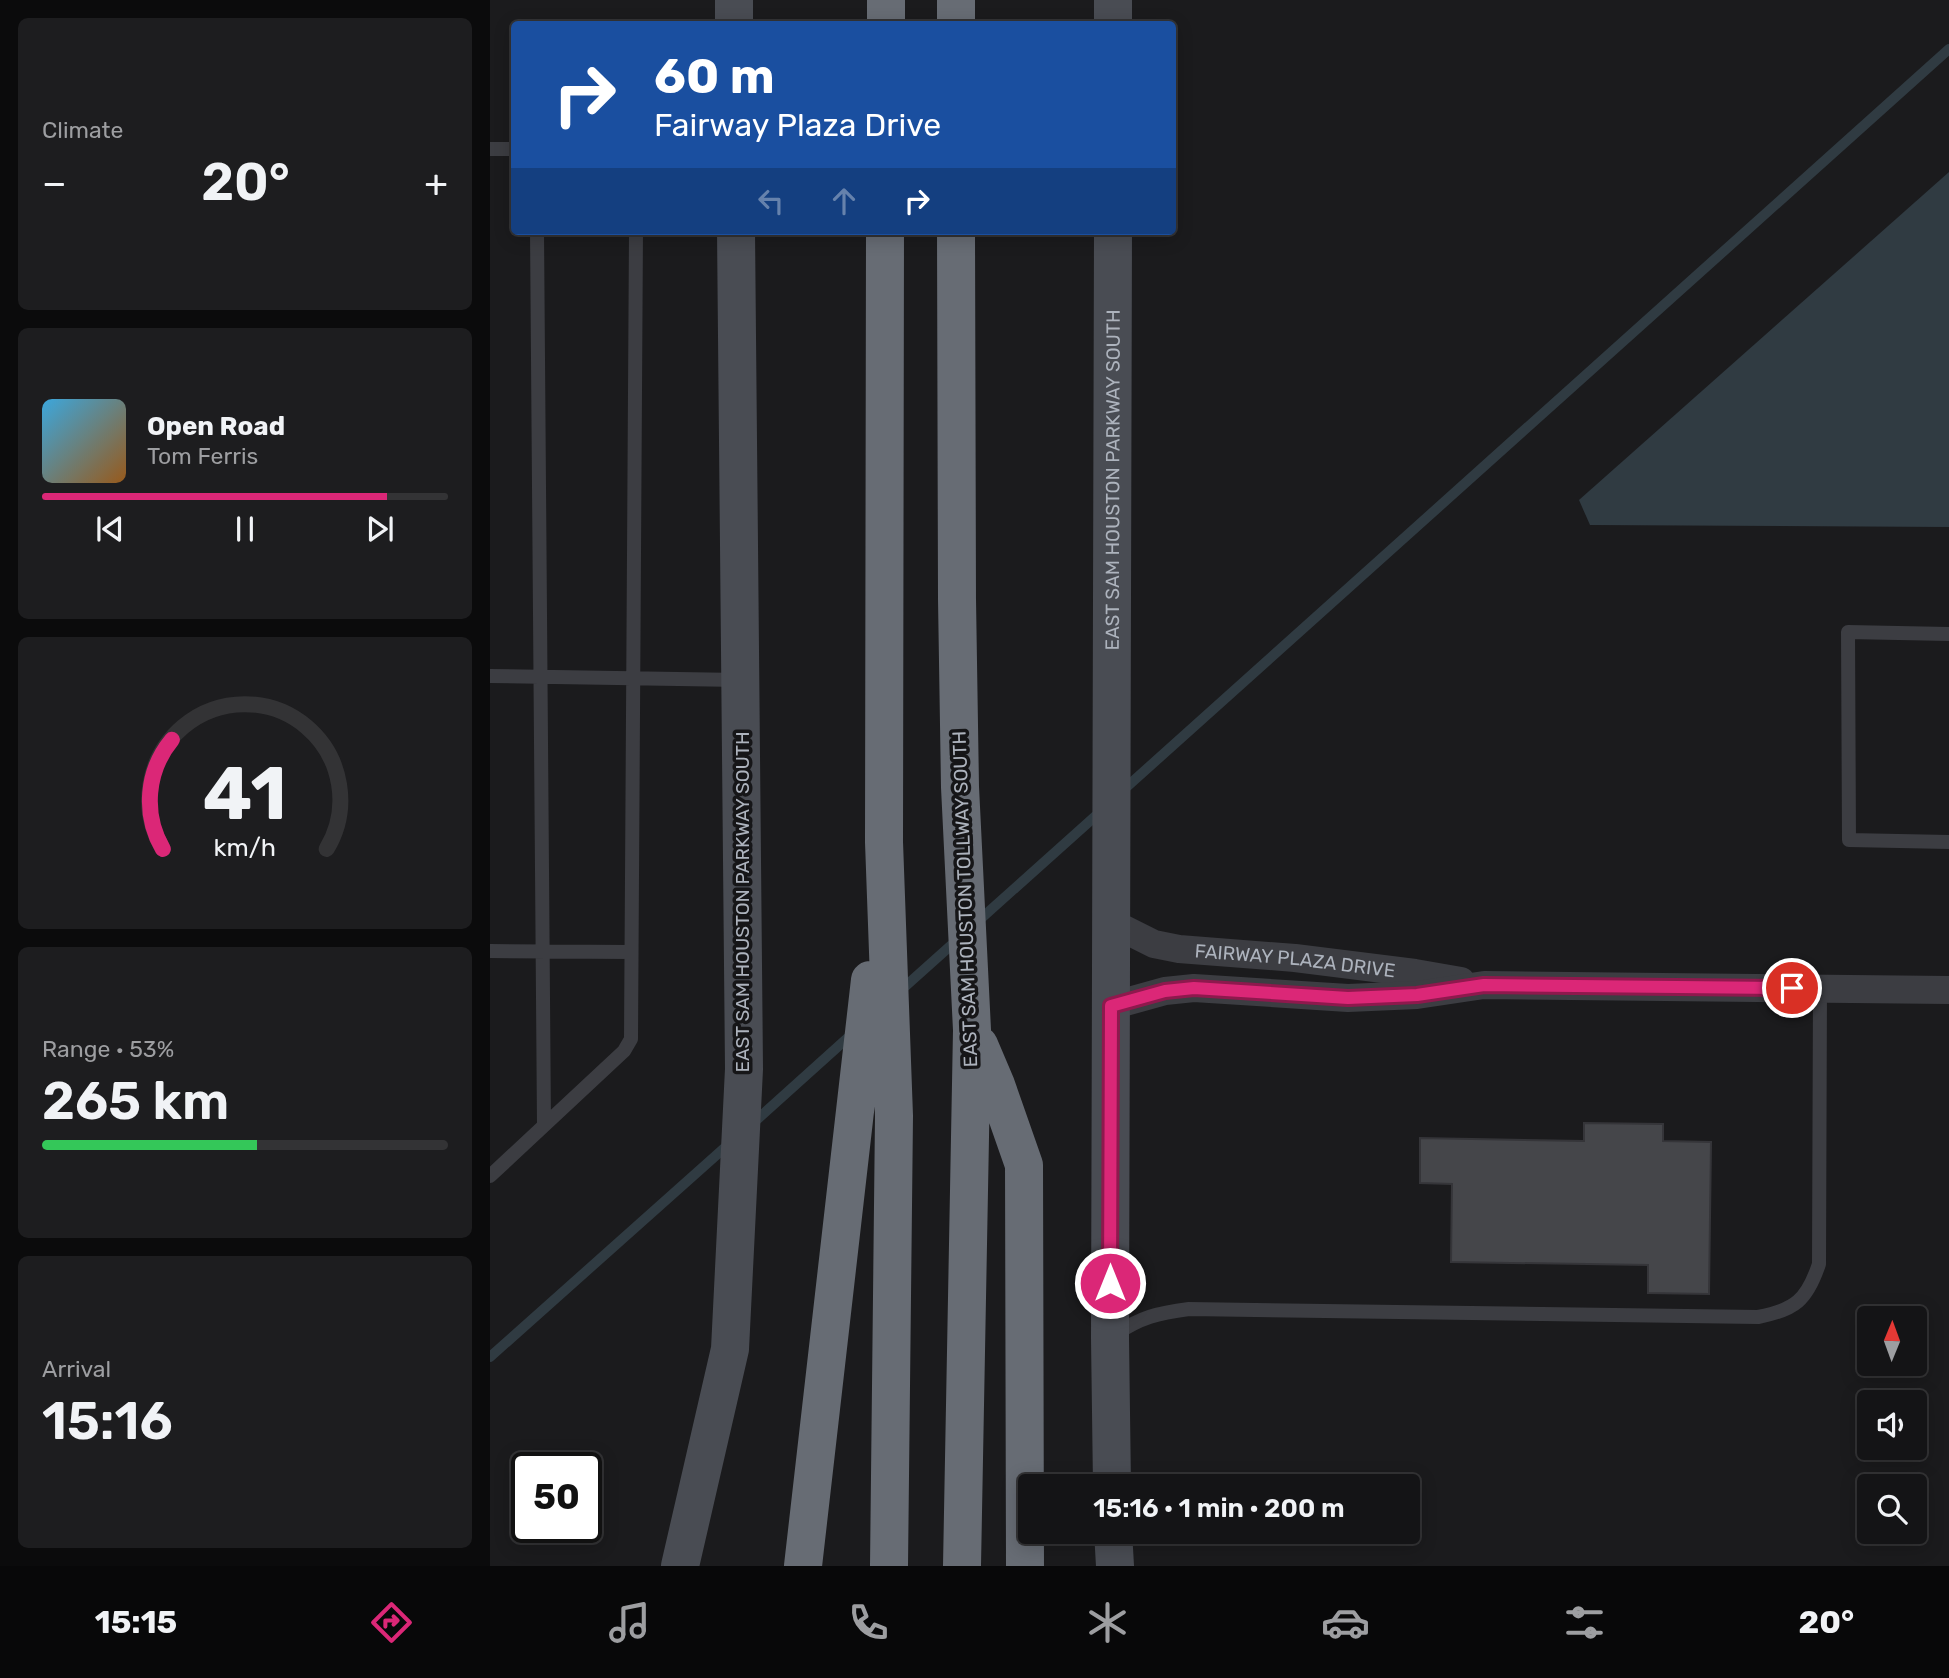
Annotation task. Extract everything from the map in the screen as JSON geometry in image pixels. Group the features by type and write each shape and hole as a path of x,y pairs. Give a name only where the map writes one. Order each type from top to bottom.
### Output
{"highway":[{"path":"886,0 886,21"},
{"path":"956,0 956,21"},
{"path":"885,235 884,842 894,1116 888,1566"},
{"name":"EAST SAM HOUSTON TOLLWAY SOUTH","path":"956,235 960,787 972,1030 984,1084 962,1566"},
{"path":"803,1566 852,1152 884,842"},
{"path":"984,1084 1024,1165 1026,1566"}],"main road":[{"path":"734,0 734,21"},
{"path":"1113,0 1113,21"},
{"name":"EAST SAM HOUSTON PARKWAY SOUTH","path":"680,1566 730,1349 744,1069 736,235"},
{"name":"EAST SAM HOUSTON PARKWAY SOUTH","path":"1112,1474 1113,235"},
{"path":"1114,1544 1115,1566"}],"street":[{"name":"FAIRWAY PLAZA DRIVE","path":"1113,909 1143,940 1166,947 1375,968 1484,985 1949,990"},
{"name":"FAIRWAY PLAZA DRIVE","path":"1111,1006 1165,991 1194,988 1348,998 1417,995 1484,985"}],"lane":[{"path":"490,149 511,149"},
{"path":"537,235 544,1125"},
{"path":"490,1177 624,1051 631,1039 636,235"},
{"path":"1949,634 1848,632 1849,841 1949,842"},
{"path":"490,676 740,680"},
{"path":"490,951 631,952"},
{"path":"1110,1338 1135,1320 1153,1314 1189,1309 1758,1317 1781,1312 1804,1298 1819,1264 1820,988"}],"shaded area":[{"path":"1949,172 1949,527 1590,525 1579,500"}],"building":[{"path":"1584,1123 1663,1124 1663,1141 1711,1142 1709,1294 1648,1293 1648,1265 1451,1262 1452,1184 1420,1183 1420,1138 1584,1141"}],"waterway":[{"path":"1121,792 1949,49"},
{"path":"976,923 1100,812"},
{"path":"900,991 957,940"},
{"path":"752,1124 852,1034"},
{"path":"490,1357 730,1143"}],"route":[{"path":"1110,1283 1111,1006 1165,991 1194,988 1348,998 1417,995 1484,985 1792,988"}]}
